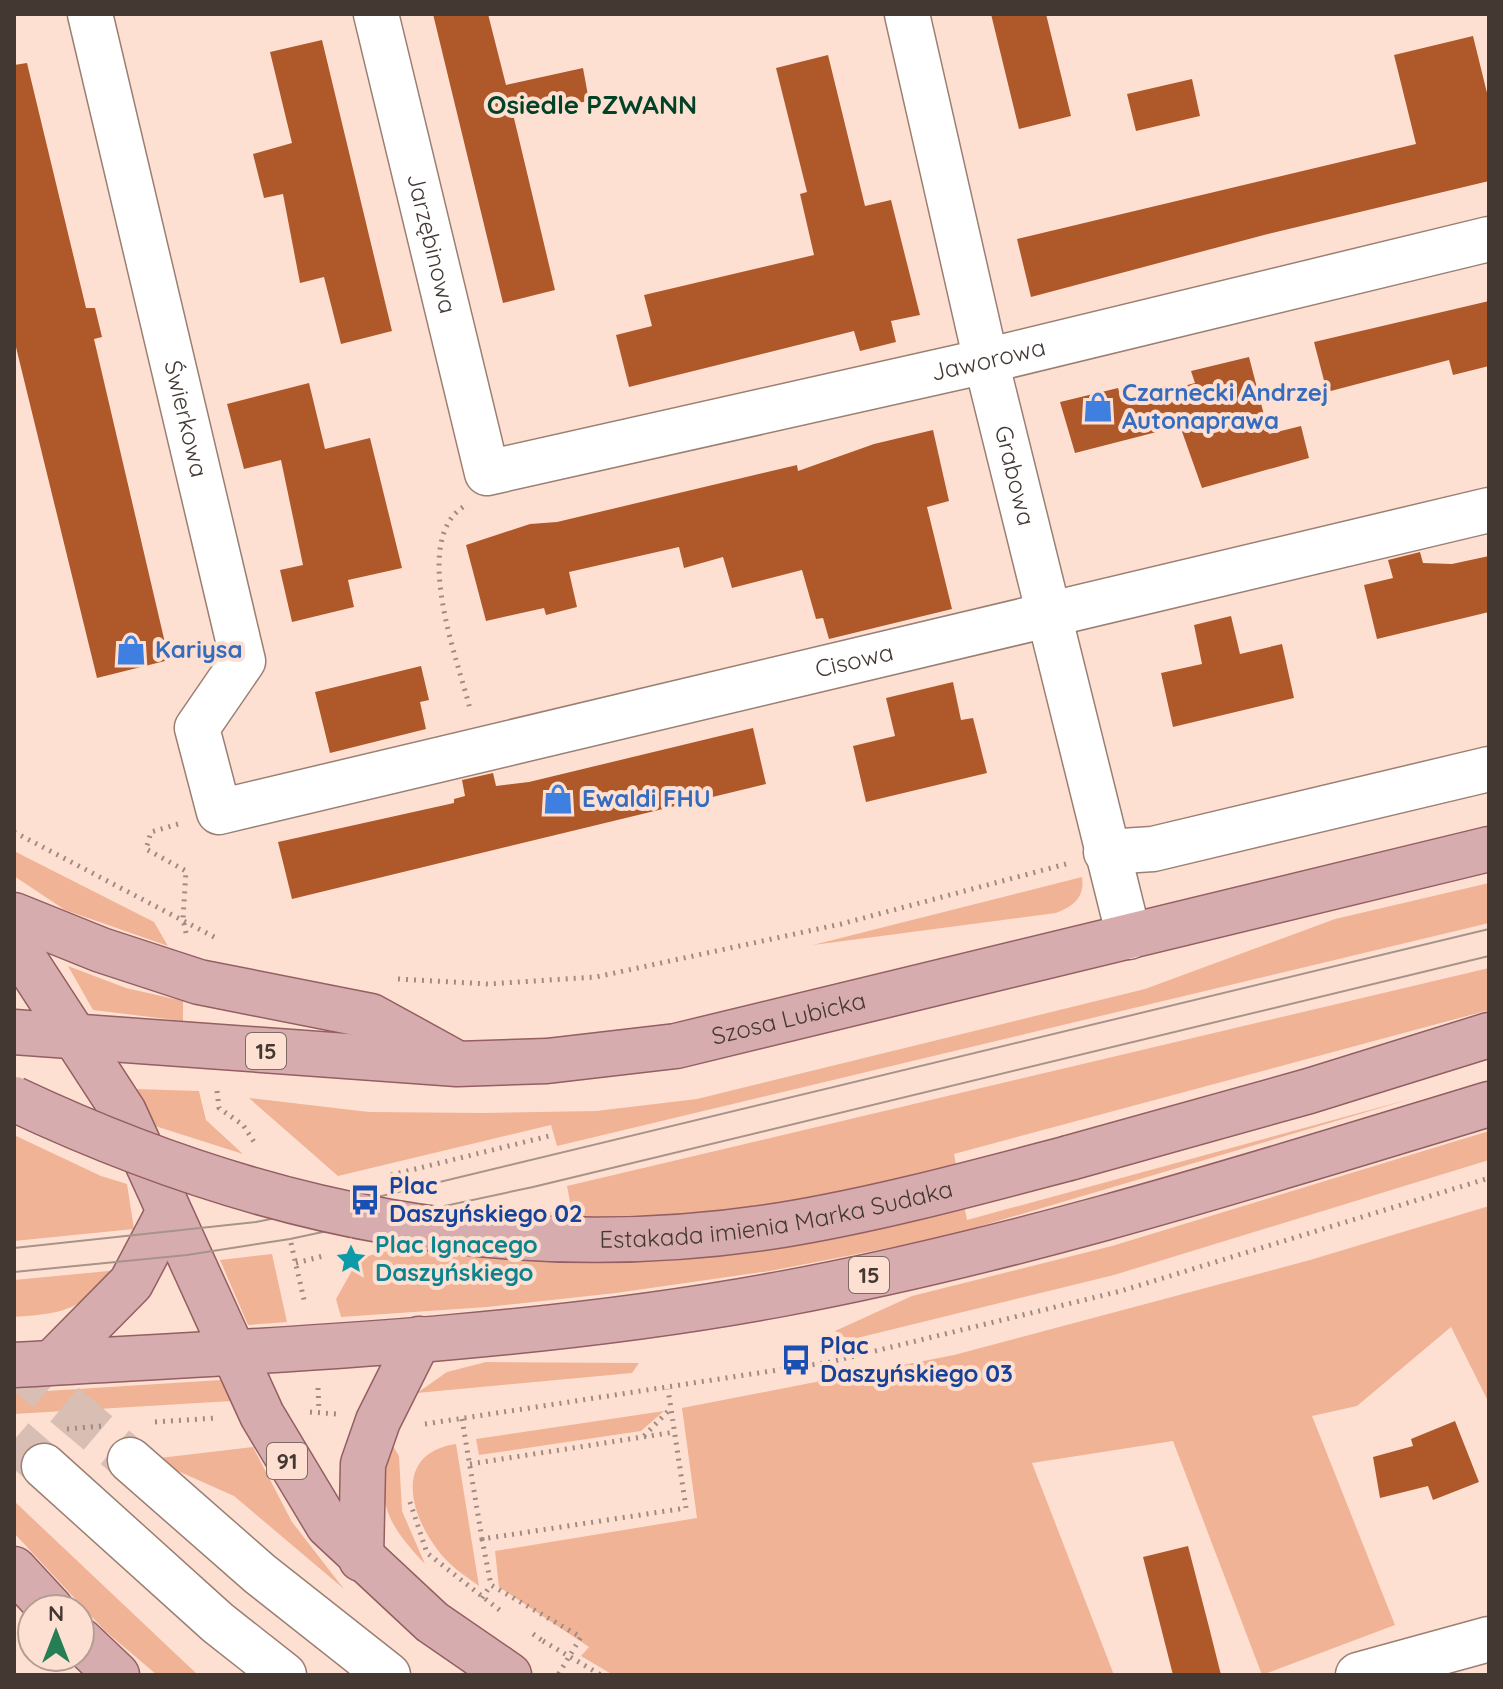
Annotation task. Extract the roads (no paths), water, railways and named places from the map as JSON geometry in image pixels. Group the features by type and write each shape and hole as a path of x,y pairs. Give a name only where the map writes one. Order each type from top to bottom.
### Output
{"main road":[{"name":"Szosa Lubicka","path":"75,1035 457,1064 547,1061 676,1046 1489,849"},
{"path":"14,915 101,950 199,982 371,1016 457,1064"},
{"name":"91","path":"14,943 124,1112 231,1350 296,1477 328,1525 432,1622 509,1675"},
{"name":"15","path":"14,1032 75,1035"},
{"name":"Estakada imienia Marka Sudaka","path":"14,1099 145,1156 225,1184 331,1211 489,1236 625,1240 778,1225 884,1206 1309,1091 1489,1035"},
{"name":"15","path":"34,1364 419,1339 700,1308 995,1248 1489,1104"},
{"path":"34,1364 131,1283 168,1213"},
{"path":"361,1559 363,1464 378,1421 419,1339"},
{"path":"96,1655 117,1675"}],"street":[{"name":"Świerkowa","path":"90,14 243,661 197,728 219,812"},
{"name":"Jarzębinowa","path":"376,14 478,488"},
{"name":"Grabowa","path":"907,14 986,361 1129,937"},
{"name":"Jaworowa","path":"478,488 1489,239"},
{"name":"Cisowa","path":"219,812 481,753 1489,510"},
{"path":"1106,852 1153,849 1489,769"},
{"path":"130,1460 260,1574 388,1675"},
{"path":"44,1466 218,1623 284,1675"},
{"path":"1358,1675 1489,1639"}],"tunnel":[{"path":"14,1362 130,1460"},
{"path":"14,1440 44,1466"}],"tram line":[{"path":"14,1248 256,1222 365,1200 1489,929"},
{"path":"14,1272 187,1255 290,1239 533,1187 1489,956"}],"place":[{"name":"Czarnecki Andrzej Autonaprawa","path":"1098,407"},
{"name":"Kariysa","path":"131,650"},
{"name":"Ewaldi FHU","path":"558,799"},
{"name":"Plac Daszyńskiego 02","path":"365,1200"},
{"name":"Plac Ignacego Daszyńskiego","path":"351,1259"},
{"name":"Plac Daszyńskiego 03","path":"796,1360"}],"district":[{"name":"Osiedle PZWANN","path":"592,105"}]}
